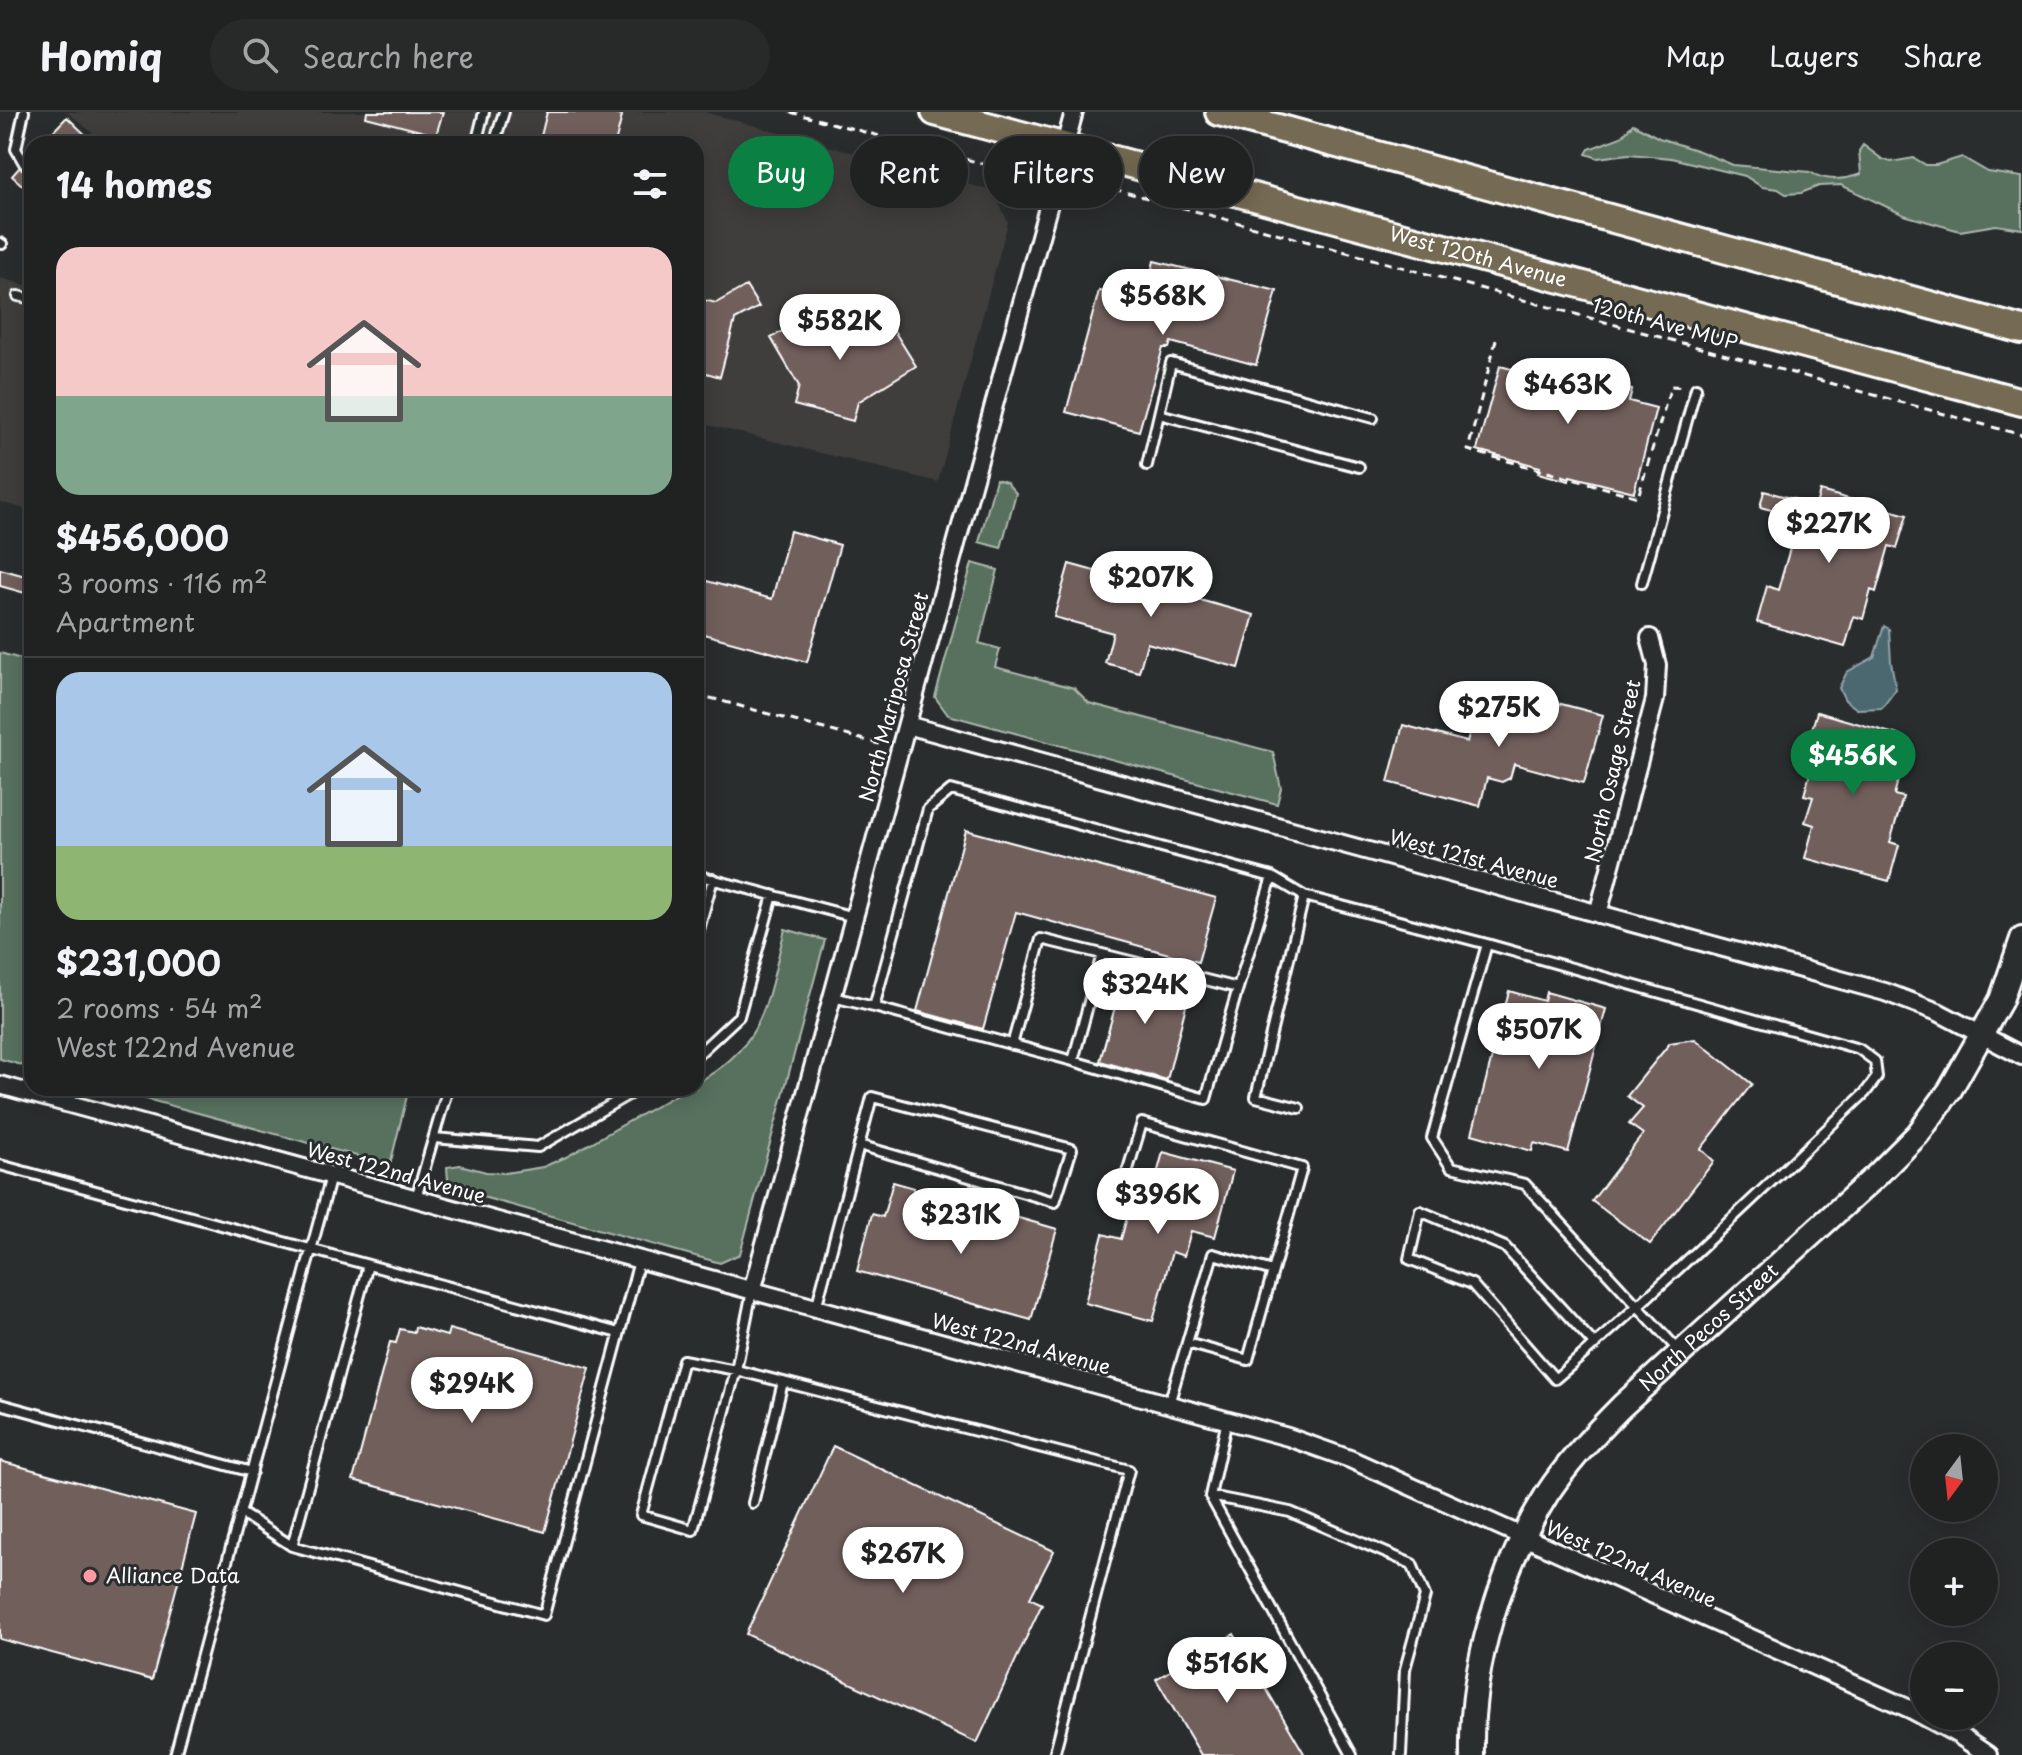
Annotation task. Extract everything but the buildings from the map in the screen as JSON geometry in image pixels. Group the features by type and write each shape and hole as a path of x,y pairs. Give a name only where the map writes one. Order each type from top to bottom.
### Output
{"main road":[{"name":"West 120th Avenue","path":"935,112 997,136"},
{"path":"1219,112 2022,330"},
{"name":"West 120th Avenue","path":"1123,177 2022,402"}],"street":[{"name":"North Mariposa Street","path":"1068,136 1074,112"},
{"name":"North Mariposa Street","path":"752,1291 1048,208"},
{"name":"North Osage Street","path":"1598,914 1655,699 1657,665 1650,638"},
{"name":"West 121st Avenue","path":"907,725 1885,992 1928,1008 2022,1056"},
{"name":"North Pecos Street","path":"1472,1755 1479,1671 1494,1612 1523,1538 1555,1484 1592,1437 1918,1134 1950,1090 1983,1034 2005,992 2022,939"},
{"name":"West 122nd Avenue","path":"0,1085 24,1092"},
{"name":"West 122nd Avenue","path":"40,1096 1288,1437 1350,1459 1912,1710 1988,1755"}],"lane":[{"path":"24,112 16,149 24,163"},
{"path":"478,136 484,112"},
{"path":"496,136 504,112"},
{"path":"18,296 24,297"},
{"path":"1147,465 1171,363 1373,418"},
{"path":"1642,583 1696,388"},
{"path":"1159,414 1359,467"},
{"path":"874,1007 928,809 951,790 1272,877 1304,896 1859,1049 1875,1061 1877,1077 1865,1093 1638,1307 1595,1345 1555,1379 1472,1284 1409,1259 1420,1211 1505,1247 1595,1345"},
{"path":"704,877 854,918"},
{"path":"832,997 1206,1099 1272,877"},
{"path":"704,911 713,879"},
{"path":"704,1049 739,1016 773,895"},
{"path":"1299,1108 1256,1097 1304,896"},
{"path":"1012,1045 1041,939 1238,988"},
{"path":"1487,944 1432,1138 1451,1167 1525,1184 1681,1353"},
{"path":"1073,1061 1102,954"},
{"path":"416,1199 446,1096"},
{"path":"434,1138 538,1147 626,1096"},
{"path":"816,1309 859,1145 872,1097 1072,1149 1055,1202 859,1145"},
{"path":"1123,1186 1142,1123 1302,1168 1248,1360 1187,1343"},
{"path":"0,1165 619,1333"},
{"path":"175,1755 331,1176"},
{"path":"1168,1405 1213,1254 1273,1271"},
{"path":"241,1513 292,1546 544,1615 639,1261"},
{"path":"292,1546 368,1265"},
{"path":"752,1291 736,1370 693,1530 641,1515 683,1360 736,1370 1129,1470 1054,1755"},
{"path":"753,1503 783,1382"},
{"path":"0,1404 252,1472"},
{"path":"1227,1420 1210,1496 1352,1755"},
{"path":"1210,1496 1290,1512 1412,1564 1425,1596 1405,1669 1401,1755"}],"path":[{"name":"120th Ave MUP","path":"790,112 984,164"},
{"name":"120th Ave MUP","path":"1123,179 2022,435"},
{"path":"1496,340 1468,450 1638,497 1671,386"},
{"path":"704,696 879,744"}],"shaded area":[{"path":"67,112 704,112 792,136 728,136 728,208 834,208 834,148 850,152 850,208 968,208 968,184 984,189 984,208 1001,208 1008,222 938,482 704,424 704,136 96,136"},
{"path":"0,278 24,285 24,509 0,502"}],"green space":[{"path":"1633,124 1659,138 1733,165 1810,172 1829,179 1861,174 1859,151 1863,145 1891,162 1914,158 1926,165 1936,165 1962,157 1988,172 2022,177 2022,229 1996,225 1960,231 1904,215 1841,185 1819,186 1801,193 1786,194 1778,189 1762,187 1745,176 1671,158 1629,154 1598,158 1586,154 1589,149 1621,137"},
{"path":"996,479 1006,482 1016,493 1001,548 979,542"},
{"path":"972,563 998,570 979,643 1000,649 995,667 1074,688 1089,703 1273,752 1281,788 1277,804 948,715 935,697"},
{"path":"0,653 24,660 24,1066 0,1059"},
{"path":"785,929 825,940 740,1254 720,1263 461,1191 448,1180 447,1167 460,1165 505,1173 543,1167 674,1096 704,1096 704,1078 737,1053 760,1018"},
{"path":"136,1096 407,1096 390,1165"}],"water":[{"path":"1884,626 1889,629 1896,689 1882,708 1857,709 1845,700 1839,688 1847,672 1874,657"}],"place":[{"name":"Alliance Data","path":"90,1576"}]}
